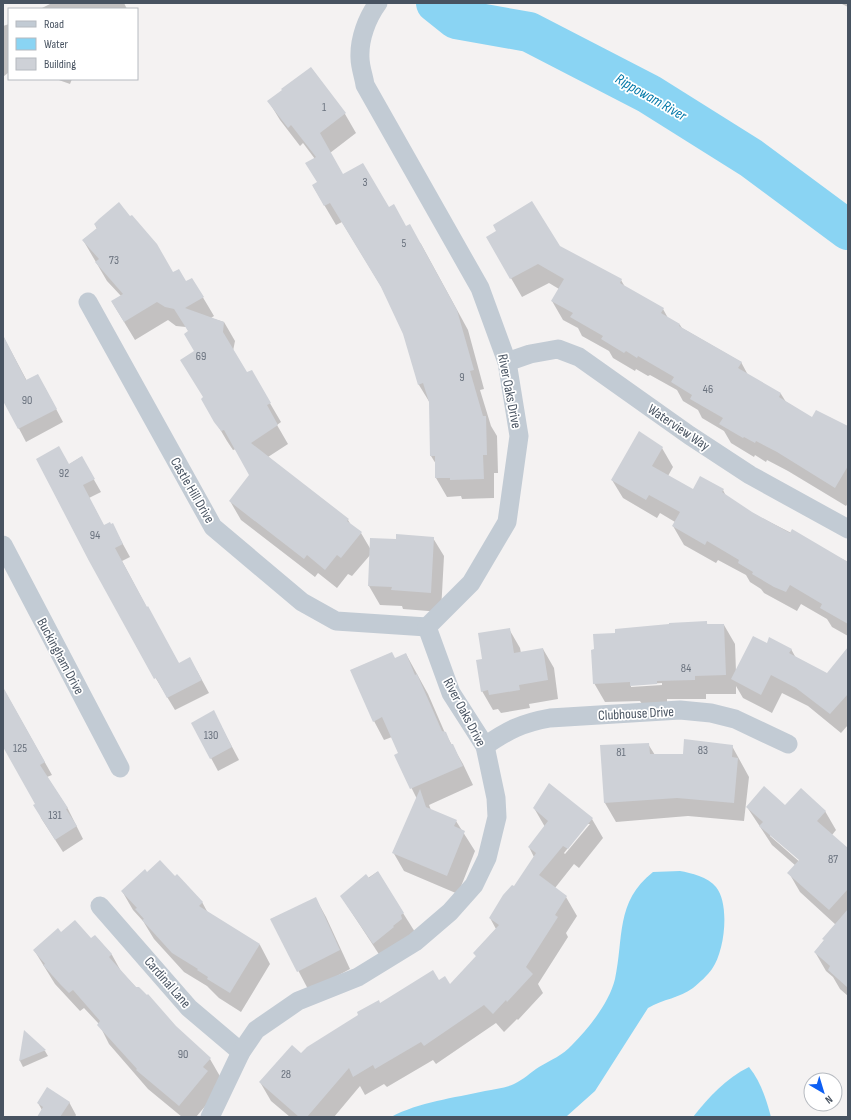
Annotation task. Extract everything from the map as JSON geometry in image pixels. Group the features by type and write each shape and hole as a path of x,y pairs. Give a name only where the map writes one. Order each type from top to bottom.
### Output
{"street":[{"name":"River Oaks Drive","path":"210,1117 241,1052 256,1030 298,1001 358,977 415,942 450,912 474,885 487,858 497,817 496,798 485,746 451,693 427,627 471,583 507,522 519,436 507,362 480,288 366,85 360,58 362,38 374,9"},
{"name":"Castle Hill Drive","path":"88,302 213,527 302,602 336,621 427,627"},
{"name":"Waterview Way","path":"507,362 530,354 558,349 579,357 688,435 750,475 848,529"},
{"name":"Buckingham Drive","path":"3,545 120,768"},
{"name":"Clubhouse Drive","path":"485,746 510,730 531,722 550,718 680,710 711,712 735,719 788,744"},
{"name":"Cardinal Lane","path":"100,906 189,1008 241,1052"}],"water":[{"path":"680,871 694,874 709,881 716,887 720,895 723,904 724,928 723,940 716,961 708,974 693,988 683,994 648,1008 595,1091 567,1116 391,1117 425,1104 511,1085 565,1052 598,1015 612,988 618,964 623,921 632,896 653,872"},
{"path":"749,1067 760,1085 771,1117 693,1117 705,1102 725,1082"}],"building":[{"path":"311,67 346,113 320,133 343,174 363,163 389,207 394,204 406,226 410,224 457,310 474,370 470,371 483,416 486,416 487,455 483,455 484,479 450,480 450,478 435,478 435,456 430,456 429,402 423,383 418,385 403,334 381,287 330,203 324,206 312,185 317,182 305,163 316,157 291,125 288,128 267,101"},
{"path":"532,201 560,246 622,279 620,283 664,308 661,313 680,324 679,326 742,362 738,368 781,393 779,397 812,417 816,410 848,426 848,466 835,488 777,452 756,441 755,443 744,437 743,438 719,424 723,418 690,399 692,395 671,382 674,377 638,356 637,358 626,351 624,353 601,339 603,336 570,317 573,313 551,301 564,279 538,264 510,279 486,237 496,231 493,225"},
{"path":"119,202 130,216 132,215 157,244 173,272 179,269 186,281 192,278 204,297 185,308 224,322 223,332 247,372 252,370 271,403 267,405 278,425 251,443 349,519 347,521 362,532 341,558 337,555 325,570 307,555 304,559 229,501 249,475 224,430 221,431 214,422 201,399 203,397 180,360 194,351 184,334 188,331 174,309 165,307 157,302 124,322 111,301 123,294 95,262 99,259 82,240 97,228 94,224"},
{"path":"3,335 26,380 38,374 57,409 18,429 3,401"},
{"path":"639,431 663,447 652,466 693,489 700,476 724,489 722,492 752,512 790,533 792,529 848,562 848,624 820,608 822,604 790,585 786,592 774,587 752,574 753,572 738,563 739,560 707,541 705,545 672,526 680,512 649,495 646,500 611,480"},
{"path":"59,446 69,464 82,456 95,479 83,485 104,525 110,522 111,524 113,523 123,544 115,548 179,663 190,657 202,680 167,698 156,678 154,679 89,561 36,459"},
{"path":"396,534 434,537 431,593 391,590 392,587 368,586 370,538 396,539"},
{"path":"707,621 707,624 724,624 726,675 695,676 695,680 657,681 657,684 630,686 630,682 593,684 591,650 594,649 593,634 615,633 615,629 669,623"},
{"path":"510,628 514,653 543,648 548,680 519,685 520,690 489,695 488,690 481,692 476,660 482,659 478,633"},
{"path":"753,636 767,643 769,637 792,649 789,653 827,673 848,647 848,694 830,714 796,688 771,675 761,695 731,679"},
{"path":"392,652 395,658 406,653 442,731 446,732 463,766 410,789 394,755 398,753 382,717 373,722 350,670"},
{"path":"3,687 45,762 40,765 68,808 66,809 77,826 55,840 33,805 35,804 3,747"},
{"path":"214,710 232,747 210,759 191,723"},
{"path":"684,739 733,745 732,757 738,758 734,803 677,798 604,803 600,745 649,743 650,754 683,754"},
{"path":"549,783 593,818 568,849 563,846 539,875 567,896 555,915 558,917 526,967 533,974 507,1002 506,1000 493,1014 484,1005 424,1046 421,1042 375,1069 373,1065 353,1077 349,1068 307,1117 299,1117 259,1082 292,1045 301,1053 307,1047 358,1015 357,1012 379,1000 380,1003 433,970 439,980 445,976 450,984 476,956 473,953 499,925 489,918 503,895 512,885 514,886 536,853 528,847 548,821 533,808"},
{"path":"764,786 785,805 801,788 826,811 817,821 848,848 848,889 829,910 787,873 799,860 759,826 763,822 746,807"},
{"path":"420,789 426,807 457,820 454,826 465,831 447,876 392,853"},
{"path":"160,860 175,876 177,874 203,902 199,906 260,944 230,993 207,979 208,977 197,970 198,969 172,953 142,920 144,919 135,909 137,908 121,891 145,869 147,872"},
{"path":"378,871 404,913 401,915 402,919 393,926 394,927 373,944 340,896 366,874 369,878"},
{"path":"316,897 340,950 297,972 270,919"},
{"path":"848,909 848,988 828,970 830,966 814,952 824,940 822,939"},
{"path":"75,920 91,938 95,935 112,954 109,957 136,987 139,987 147,995 148,994 176,1026 211,1058 203,1067 208,1071 179,1106 136,1070 137,1069 97,1025 100,1021 73,990 69,993 60,984 43,965 45,964 33,950 58,928 61,932"},
{"path":"24,1030 46,1050 19,1061"},
{"path":"47,1087 70,1102 60,1117 37,1117 43,1107 37,1103"}],"waterway":[{"name":"Rippowam River","path":"436,3 456,19 529,32 649,94 751,158 848,230"}]}
